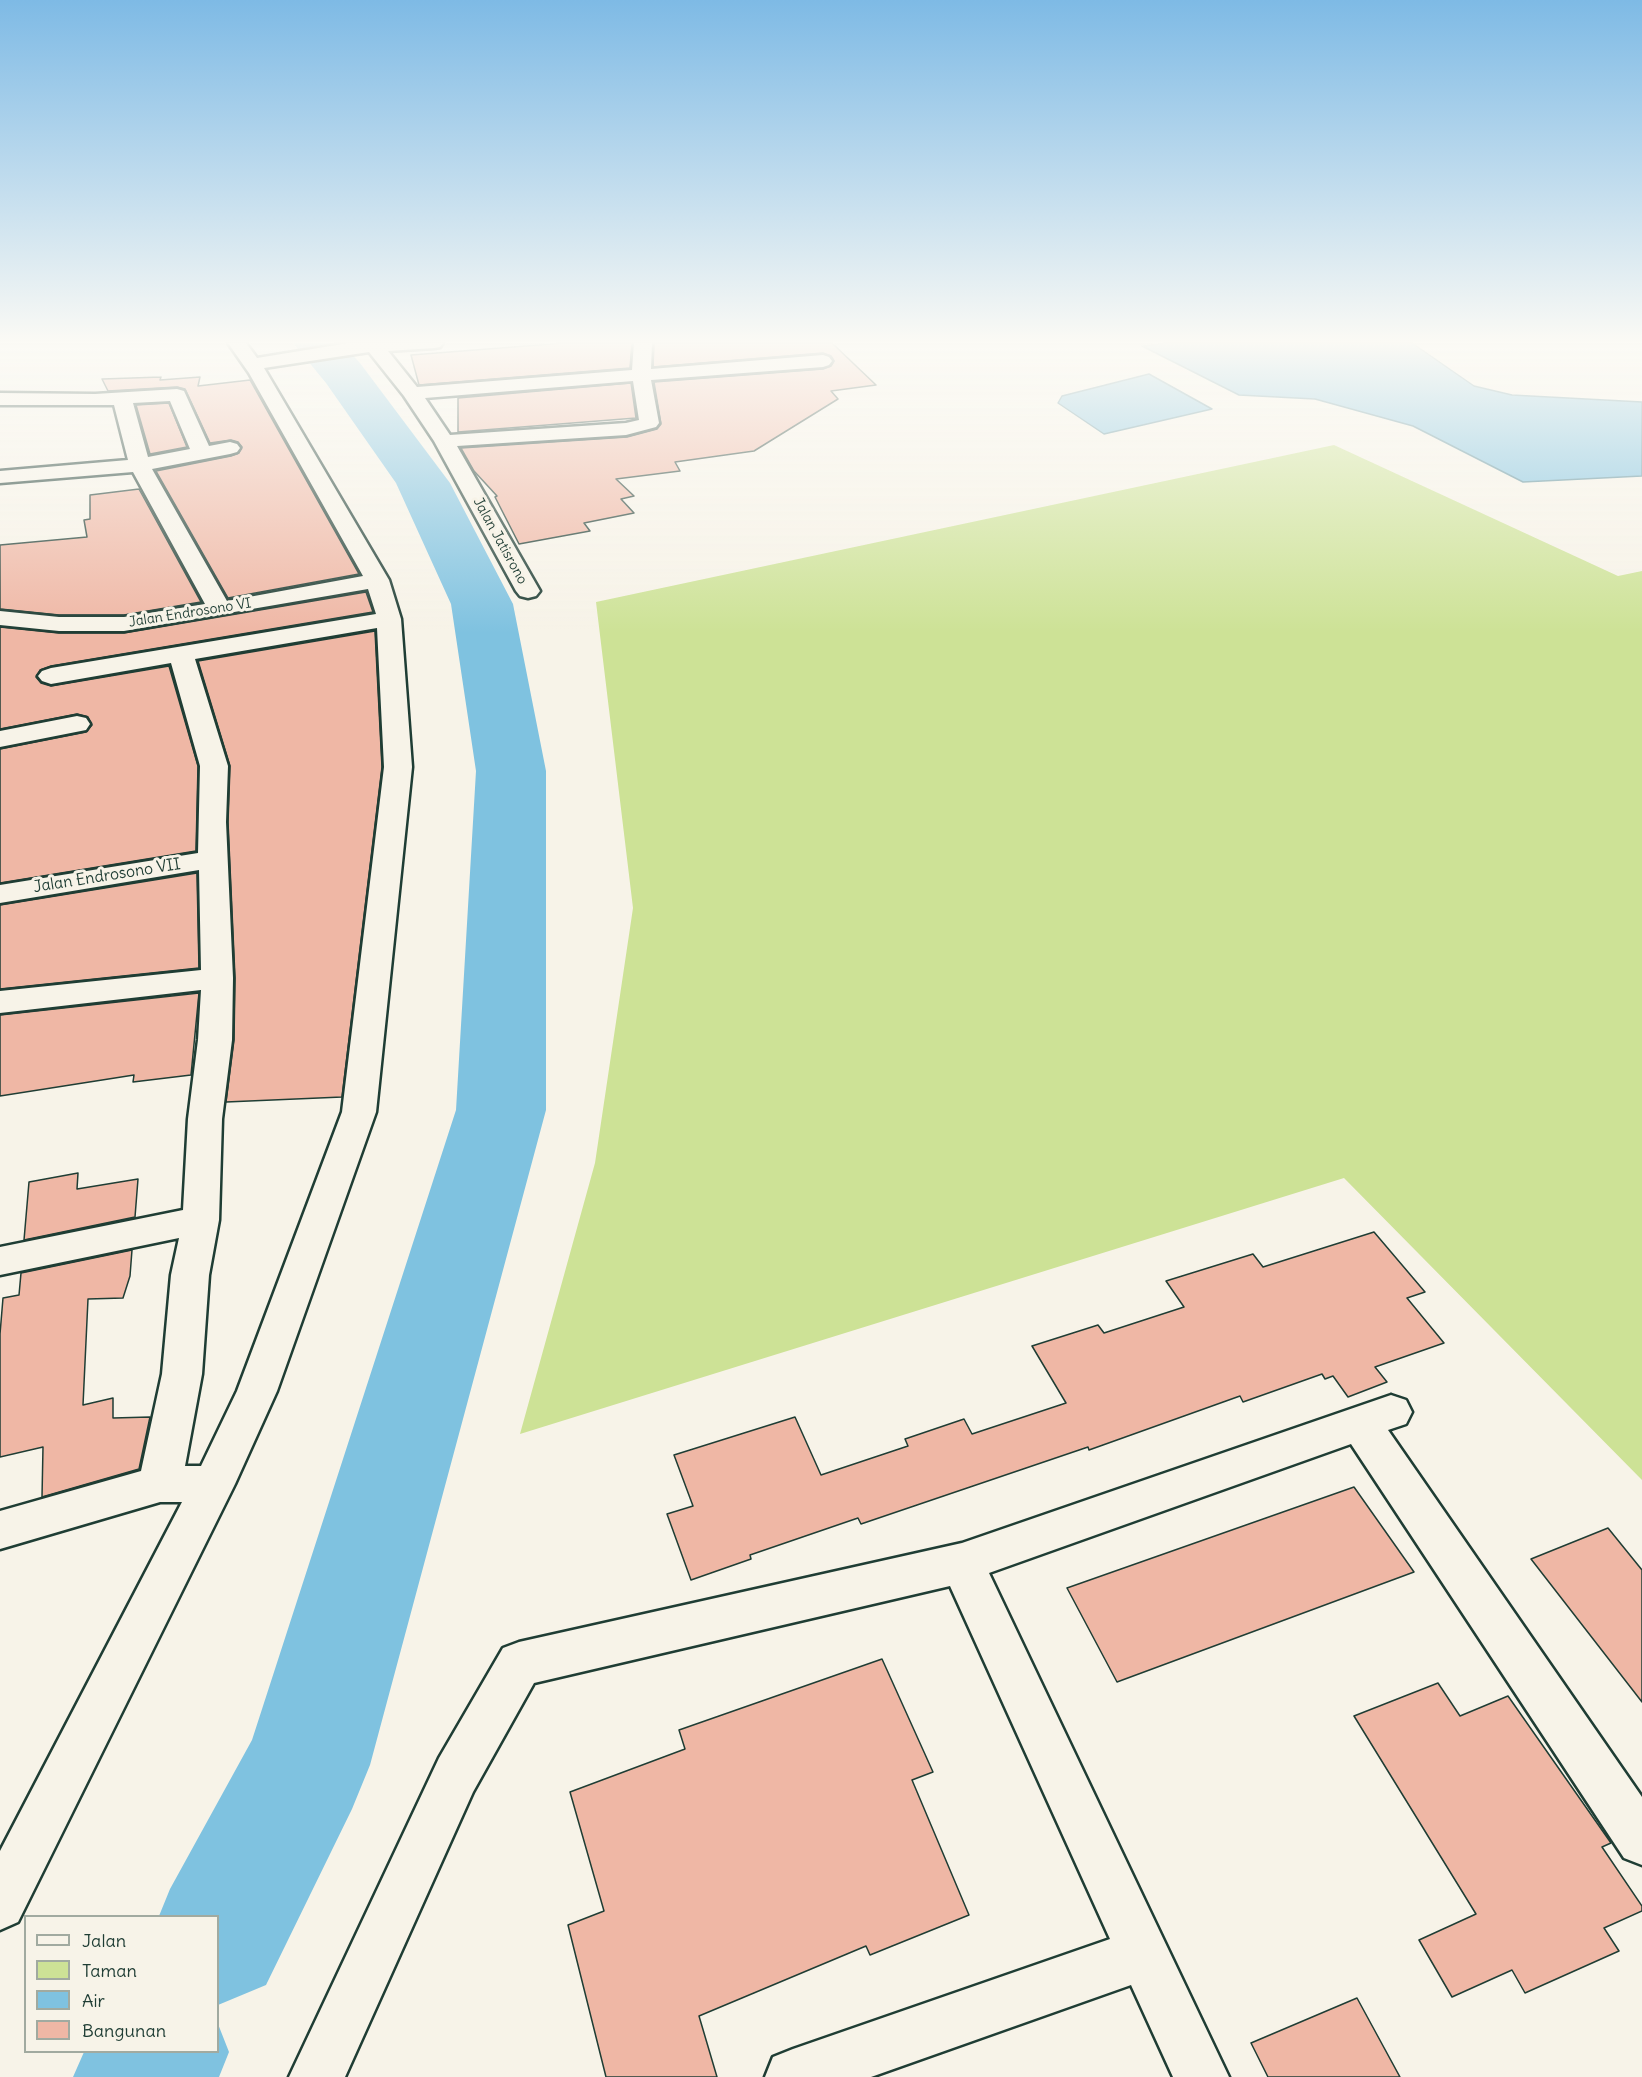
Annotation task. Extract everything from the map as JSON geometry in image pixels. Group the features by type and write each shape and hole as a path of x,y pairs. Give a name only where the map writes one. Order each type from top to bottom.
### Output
{"street":[{"path":"133,440 140,465 220,609"},
{"path":"196,440 202,453"},
{"path":"0,1904 214,1484 257,1391 359,1113 398,767 389,619 377,579 301,440"},
{"path":"444,441 460,440"},
{"name":"Jalan Jatisrono","path":"444,441 528,591"},
{"path":"0,477 140,465 230,448"},
{"name":"Jalan Endrosono VI","path":"0,618 59,624 124,624 220,609 377,579"},
{"path":"51,676 389,619"},
{"path":"160,1484 182,1374 190,1275 201,1220 205,1119 215,1040 217,978 212,822 214,766 181,655"},
{"path":"0,739 77,724"},
{"name":"Jalan Endrosono VII","path":"0,894 214,859"},
{"path":"0,1002 217,978"},
{"path":"0,1261 201,1220"},
{"path":"317,2077 456,1775 519,1664 962,1563 1376,1418 1642,1840"},
{"path":"0,1530 160,1484 214,1484"},
{"path":"962,1563 1201,2077"},
{"path":"793,2077 1144,1954"}],"green space":[{"path":"1334,445 1618,576 1642,571 1642,1480 1344,1178 520,1434 595,1163 633,908 596,602"}],"water":[{"path":"1440,440 1642,440 1642,476 1523,482"}],"building":[{"path":"146,440 184,440 187,447 150,454"},
{"path":"209,440 284,440 359,574 228,598 156,471 231,456 239,453 242,447 238,442 231,440 210,443"},
{"path":"583,440 772,440 754,451 675,462 680,471 616,479 634,496 621,499 634,513 584,523 590,531 519,544 495,497 497,496 474,471 461,448"},
{"path":"139,489 201,602 124,615 59,615 0,609 0,545 87,537 84,520 90,519 90,495"},
{"path":"366,592 373,612 51,666 40,670 36,677 41,683 51,686 169,666 198,766 196,851 0,883 0,749 86,732 92,725 88,717 77,714 0,729 0,627 59,633 124,633"},
{"path":"375,631 382,767 342,1097 226,1102 234,1040 235,978 228,822 230,766 198,661"},
{"path":"197,873 199,968 0,989 0,905"},
{"path":"199,993 191,1075 133,1082 134,1075 0,1096 0,1015"},
{"path":"78,1173 77,1189 138,1179 135,1217 24,1240 29,1182"},
{"path":"1374,1232 1425,1292 1407,1298 1444,1343 1375,1367 1387,1382 1348,1397 1333,1376 1325,1379 1322,1374 1243,1402 1240,1396 1089,1450 1088,1447 861,1524 858,1518 750,1555 751,1559 691,1580 667,1514 693,1506 674,1455 795,1417 821,1475 908,1446 905,1439 964,1419 972,1434 1066,1403 1032,1346 1098,1325 1104,1333 1184,1307 1166,1281 1253,1254 1263,1267"},
{"path":"132,1250 130,1276 123,1298 88,1299 83,1405 113,1398 113,1418 150,1417 139,1469 42,1497 43,1447 0,1457 0,1334 3,1298 19,1295 21,1273"},
{"path":"1354,1487 1414,1572 1117,1682 1067,1588"},
{"path":"1608,1528 1642,1570 1642,1702 1531,1559"},
{"path":"882,1659 933,1772 912,1780 969,1915 870,1955 866,1946 699,2016 717,2077 606,2077 568,1925 604,1911 570,1792 685,1749 679,1730"},
{"path":"1438,1683 1460,1716 1508,1696 1611,1843 1602,1847 1642,1906 1642,1911 1604,1928 1619,1951 1525,1993 1512,1970 1452,1997 1419,1940 1476,1914 1354,1716"},
{"path":"1357,1998 1400,2077 1268,2077 1251,2043"}],"waterway":[{"path":"219,1935 307,1765 501,1110 511,771 482,604 423,483 392,440"},
{"path":"145,2077 157,2053"}]}
